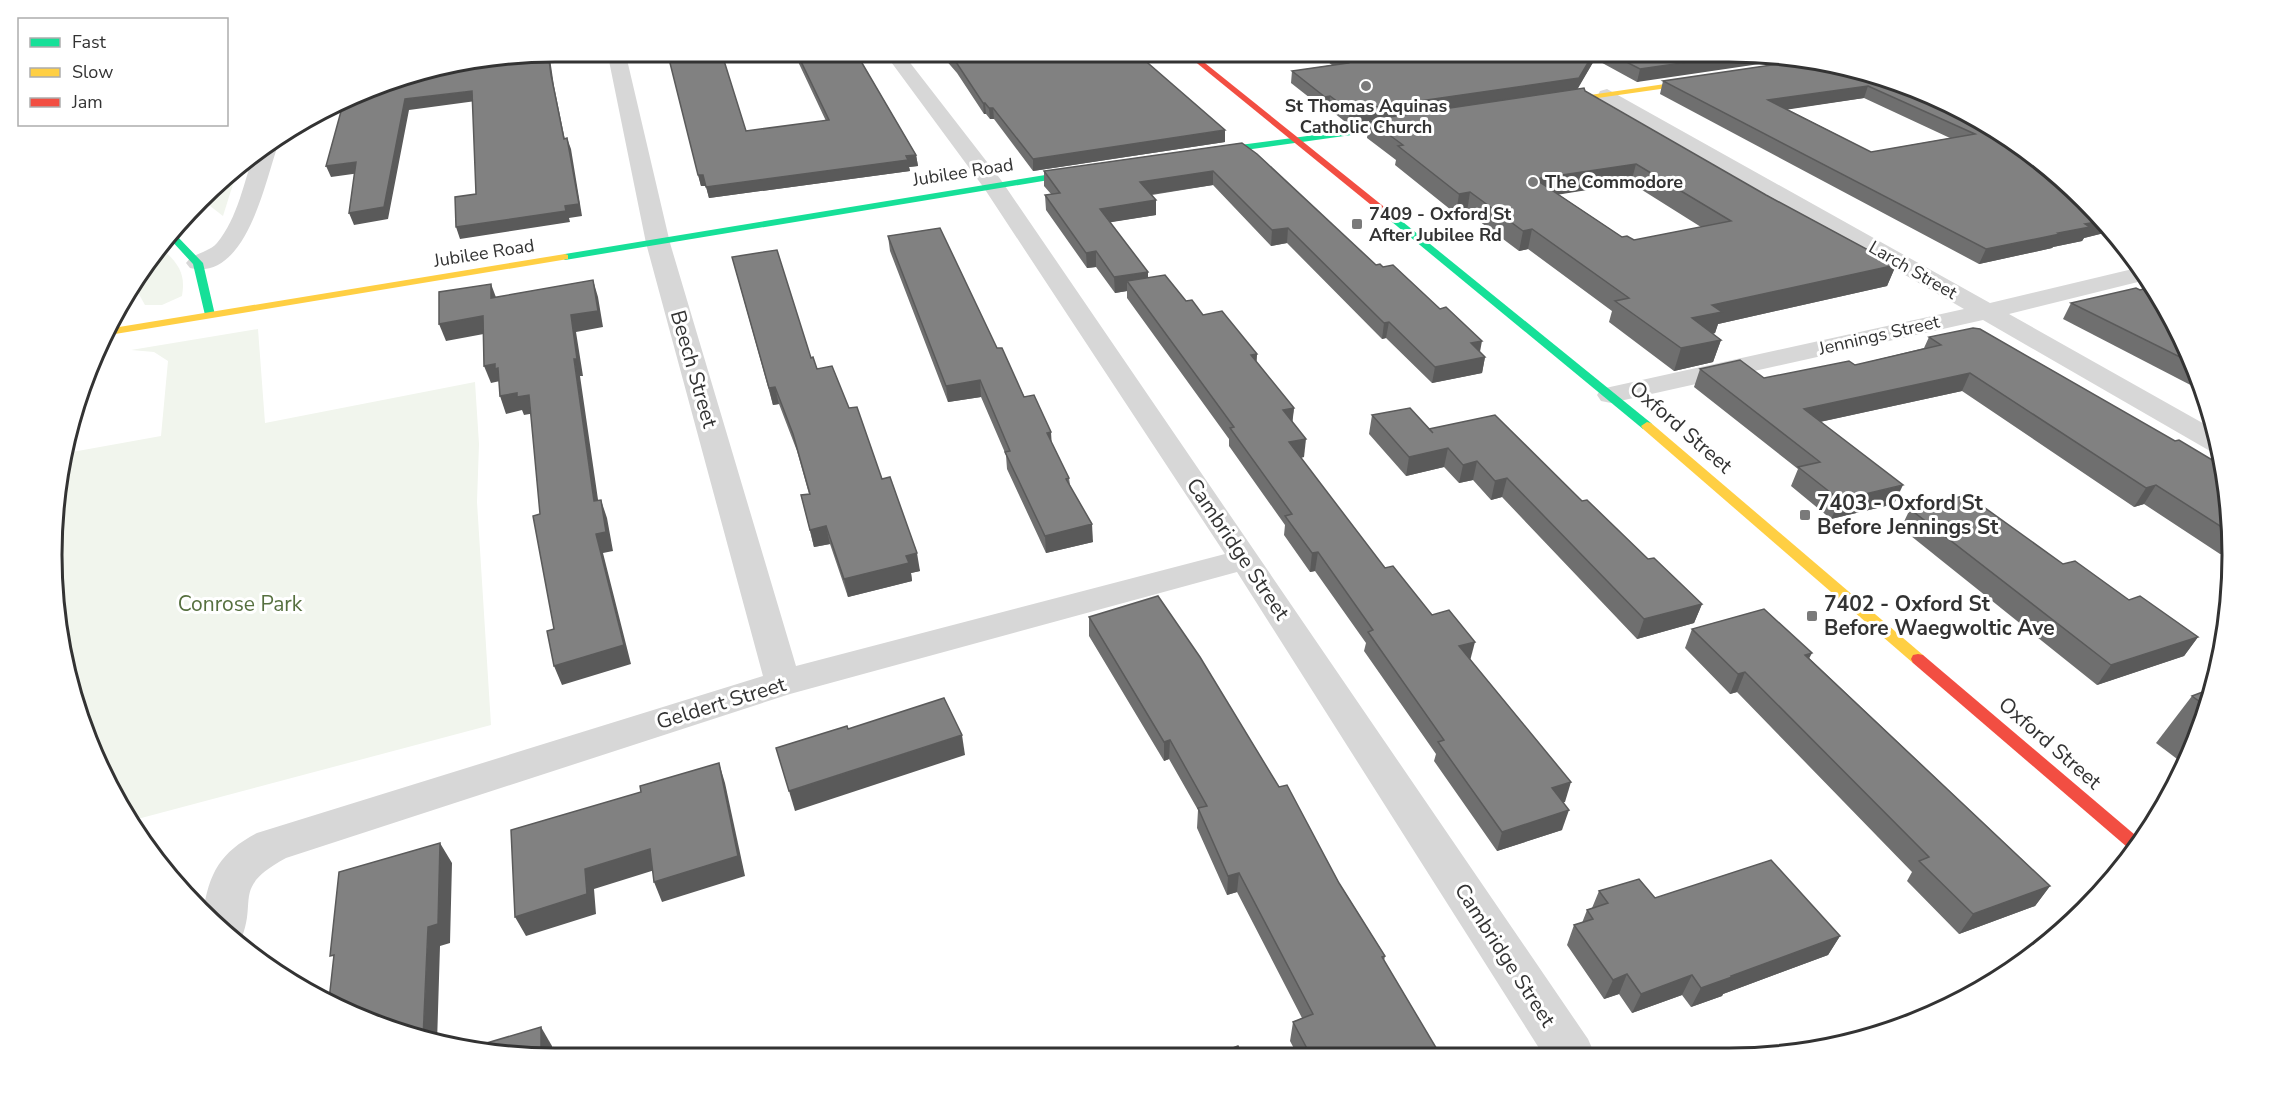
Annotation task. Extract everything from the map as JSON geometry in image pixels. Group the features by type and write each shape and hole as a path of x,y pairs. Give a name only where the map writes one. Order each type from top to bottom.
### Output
{"main road":[{"name":"Oxford Street","path":"1200,62 1611,395 2130,841"},
{"path":"1536,105 1722,77"},
{"path":"1184,156 1430,121"},
{"name":"Jubilee Road","path":"115,332 1106,168"},
{"path":"176,240 198,263 210,315"}],"street":[{"name":"Beech Street","path":"618,62 658,243 783,683"},
{"name":"Cambridge Street","path":"900,62 993,185 1245,559 1566,1048"},
{"name":"Larch Street","path":"1606,95 2209,438"},
{"path":"198,263 215,257 225,248 241,216 263,157"},
{"name":"Jennings Street","path":"1611,395 1986,312 2135,276"},
{"name":"Geldert Street","path":"225,915 232,875 248,856 272,845 783,683 1245,559"}],"green space":[{"path":"234,181 223,216 208,204"},
{"path":"165,252 182,275 182,296 162,305 145,305 138,292"},
{"name":"Conrose Park","path":"258,329 265,423 475,382 479,444 477,502 491,725 139,819 112,773 99,744 78,683 66,619 62,555 66,491 73,452 161,436 168,361 154,352 131,350"}],"building":[{"path":"549,62 579,204 565,206 566,211 456,227 455,197 476,194 472,91 405,99 384,207 349,213 356,162 326,166 341,110 427,78 491,66"},
{"path":"670,62 724,62 746,131 829,120 801,62 861,62 916,155 906,156 908,160 706,187 703,175 698,175"},
{"path":"956,62 1147,62 1225,130 1033,159 993,108 983,103"},
{"path":"1588,62 1579,78 1350,111 1330,96 1325,97 1292,71 1348,63"},
{"path":"1626,62 1689,62 1640,69"},
{"path":"1776,64 1825,71 1888,88 1947,112 2003,145 2054,184 2093,223 2085,224 2090,227 1986,249 1663,81","holes":["1868,86 1975,134 1871,152 1768,100"]},
{"path":"1584,88 1585,91 1766,195 1896,265 1712,305 1722,312 1692,318 1721,340 1681,348 1615,301 1629,298 1532,229 1523,231 1470,192 1459,194 1398,146 1403,145 1369,120","holes":["1636,164 1731,221 1634,240 1627,236 1622,237 1535,179"]},
{"path":"1242,143 1257,154 1376,265 1380,264 1383,267 1393,265 1440,309 1446,307 1482,341 1471,343 1485,357 1435,367 1389,322 1384,323 1288,228 1272,230 1213,171 1140,182 1156,200 1100,209 1148,272 1114,277 1096,251 1086,253 1045,195 1060,193 1044,171"},
{"path":"940,228 997,348 1002,348 1024,397 1034,395 1051,432 1047,433 1069,478 1066,479 1092,524 1045,536 1005,452 1010,451 980,380 946,386 888,236"},
{"path":"777,250 811,358 813,357 817,369 832,366 849,408 857,407 882,479 890,477 917,553 906,556 909,563 844,579 826,526 810,530 801,495 810,494 793,434 775,387 769,388 732,257"},
{"path":"1165,275 1186,301 1192,300 1203,315 1222,311 1257,354 1251,355 1294,408 1283,410 1306,439 1289,442 1385,568 1393,566 1432,615 1449,610 1475,642 1459,646 1571,782 1552,788 1569,810 1502,832 1438,742 1444,740 1368,632 1373,630 1318,552 1312,553 1285,516 1292,514 1230,428 1234,427 1127,281"},
{"path":"593,280 598,311 571,315 577,359 574,359 594,501 601,500 606,532 596,534 624,645 554,666 547,631 554,629 533,516 540,514 529,395 517,397 517,393 500,396 498,368 495,369 495,364 484,366 483,316 439,324 439,292 491,284 491,298"},
{"path":"2136,288 2144,289 2156,308 2181,358 2071,303"},
{"path":"1973,328 1980,329 2213,461 2221,527 2156,485 2146,488 1970,373 1804,409 1903,485 1840,500 1798,467 1820,462 1700,369 1740,360 1764,378 1849,361 1855,365 1941,345 1929,337"},
{"path":"1410,408 1429,429 1495,415 1582,501 1587,500 1648,559 1654,558 1702,604 1644,619 1507,478 1495,481 1477,461 1463,465 1448,448 1409,457 1372,415"},
{"path":"1967,495 2063,564 2075,561 2129,600 2140,596 2198,637 2111,665 1910,509"},
{"path":"1158,596 1200,657 1279,787 1287,785 1339,883 1385,956 1382,957 1436,1048 1307,1048 1293,1022 1313,1014 1239,873 1228,876 1198,808 1207,806 1170,740 1164,742 1089,617"},
{"path":"1764,609 1812,653 1805,655 2050,886 1973,914 1919,861 1929,857 1745,672 1738,674 1692,629"},
{"path":"2203,692 2200,702 2192,696"},
{"path":"944,698 962,735 789,791 776,748 847,726 848,729"},
{"path":"719,763 738,856 654,882 650,849 585,869 587,894 515,917 511,830 641,792 640,786"},
{"path":"440,843 438,924 428,927 423,1031 366,1011 330,994 334,955 330,956 339,872"},
{"path":"1771,860 1840,936 1701,988 1692,975 1641,994 1627,974 1613,980 1574,925 1593,919 1587,910 1608,903 1599,891 1639,879 1655,898"},
{"path":"541,1027 541,1048 486,1043"}],"traffic: fast":[{"path":"1202,153 1412,124"},
{"path":"565,257 1088,171"},
{"path":"1395,220 1647,426"},
{"path":"176,239 198,263 210,315"}],"traffic: slow":[{"path":"1549,103 1706,80"},
{"path":"115,331 565,257"},
{"path":"1647,426 1918,659"}],"traffic: jam":[{"path":"1200,62 1395,220"},
{"path":"1918,659 2130,841"}],"place":[{"name":"St Thomas Aquinas Catholic Church","path":"1366,86"},
{"name":"The Commodore","path":"1533,182"},
{"name":"7409 - Oxford St After Jubilee Rd","path":"1357,224"},
{"name":"7403 - Oxford St Before Jennings St","path":"1805,515"},
{"name":"7402 - Oxford St Before Waegwoltic Ave","path":"1812,616"}]}
